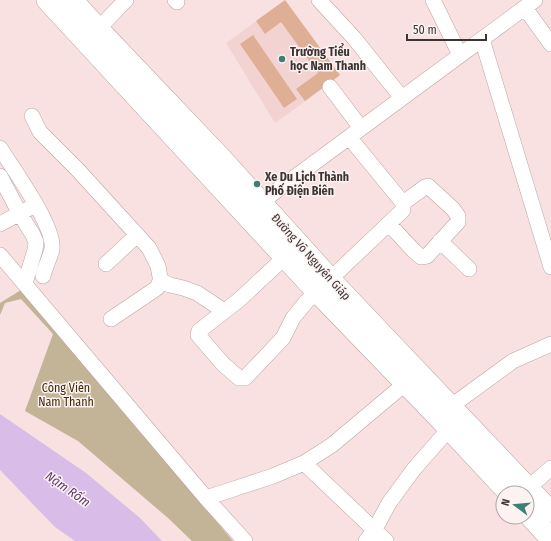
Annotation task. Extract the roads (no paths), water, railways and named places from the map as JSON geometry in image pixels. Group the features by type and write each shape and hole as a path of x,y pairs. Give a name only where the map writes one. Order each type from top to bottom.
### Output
{"highway":[{"name":"Đường Võ Nguyên Giáp","path":"47,0 285,257 324,286 446,417 513,485"},
{"name":"Đường Võ Nguyên Giáp","path":"72,0 261,202 324,286 406,383 446,417"},
{"name":"Đường Võ Nguyên Giáp","path":"535,501 551,512"},
{"path":"535,522 551,539"}],"street":[{"path":"98,29 126,0"},
{"path":"318,0 354,38 402,98"},
{"path":"433,0 460,55"},
{"path":"245,214 530,4 551,44"},
{"path":"482,39 551,267"},
{"path":"330,87 361,128"},
{"path":"32,116 40,132 149,248 158,266 161,280 157,288 111,319"},
{"path":"349,137 403,203"},
{"path":"0,148 28,209 33,235 36,242 25,283"},
{"path":"0,176 50,232 52,249 43,276"},
{"path":"285,257 239,300 199,331 198,335 223,364 239,378 245,378 283,338 293,318 389,224 402,210 403,203 428,186 453,209 458,216 458,222 426,256 421,256 414,251 389,224"},
{"path":"0,224 28,209"},
{"path":"106,264 137,235"},
{"path":"440,242 469,269"},
{"path":"0,254 206,498 245,541"},
{"path":"161,280 170,286 183,288 197,293 224,311"},
{"path":"370,536 389,503 414,469 446,417 513,361 551,344"},
{"path":"206,498 304,464 332,445 406,383"},
{"path":"304,464 370,536 386,541"},
{"path":"526,485 551,468"}],"water":[{"name":"Nậm Rốm","path":"0,414 86,473 140,518 162,541 75,541 55,527 0,470"}],"place":[{"name":"Trường Tiểu học Nam Thanh","path":"282,59"},
{"name":"Xe Du Lịch Thành Phố Điện Biên","path":"257,184"}],"park label":[{"name":"Công Viên Nam Thanh","path":"66,395"}]}
